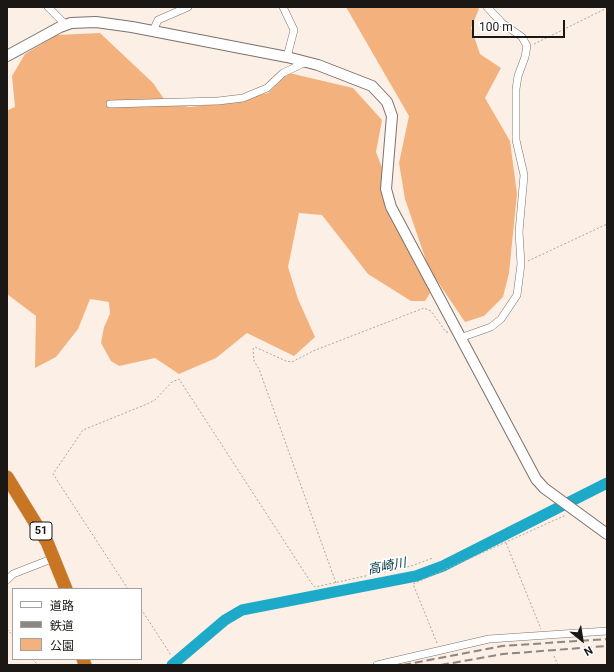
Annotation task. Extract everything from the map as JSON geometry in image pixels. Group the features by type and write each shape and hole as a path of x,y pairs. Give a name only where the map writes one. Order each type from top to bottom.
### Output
{"highway":[{"name":"51","path":"7,477 47,542 66,588"}],"street":[{"path":"48,7 66,25"},
{"path":"153,31 158,20 188,7"},
{"path":"283,7 294,30 287,57"},
{"path":"459,335 491,328 501,319 517,295 521,264 519,232 524,175 516,140 516,89 518,76 525,57 526,46 522,37 502,23 487,7"},
{"path":"7,56 66,25 81,22 96,22 153,31 287,57 363,81 372,86 387,102 392,116 386,189 388,199 459,335 536,479 544,488 607,534"},
{"path":"110,104 218,101 244,98 267,88 283,73 306,62"},
{"path":"7,580 13,574 54,558"},
{"path":"377,665 489,639 607,631"}],"path":[{"path":"526,46 531,45 607,8"},
{"path":"521,264 607,224"},
{"path":"336,583 259,369 254,361 253,349 255,347 286,361 292,362 313,351 424,308 431,311 446,332 459,335"},
{"path":"127,588 53,474 83,430 147,404 160,395 172,382 179,379 315,587 411,566 433,558"},
{"path":"440,650 413,584 575,511"},
{"path":"506,543 543,635"},
{"path":"142,611 171,656"},
{"path":"554,656 558,665"}],"green space":[{"path":"346,7 477,7 479,9 471,28 480,54 501,68 485,98 510,141 517,194 509,273 503,297 484,316 465,322 429,269 405,199 399,163 409,116"},
{"path":"100,33 153,83 166,102 190,107 235,101 268,93 289,73 353,88 382,120 376,152 430,293 425,301 411,301 368,274 322,215 299,213 288,267 298,299 315,337 294,356 247,333 216,358 179,374 155,358 119,366 111,361 101,343 104,327 110,314 109,302 90,299 78,329 56,357 35,368 36,316 7,294 7,109 8,110 15,107 12,76 25,54 57,35"}],"waterway":[{"name":"高崎川","path":"172,665 225,620 242,610 416,576 443,566 607,483"}],"railway":[{"path":"403,665 502,646 607,639"},
{"path":"441,665 503,654 607,646"}]}
